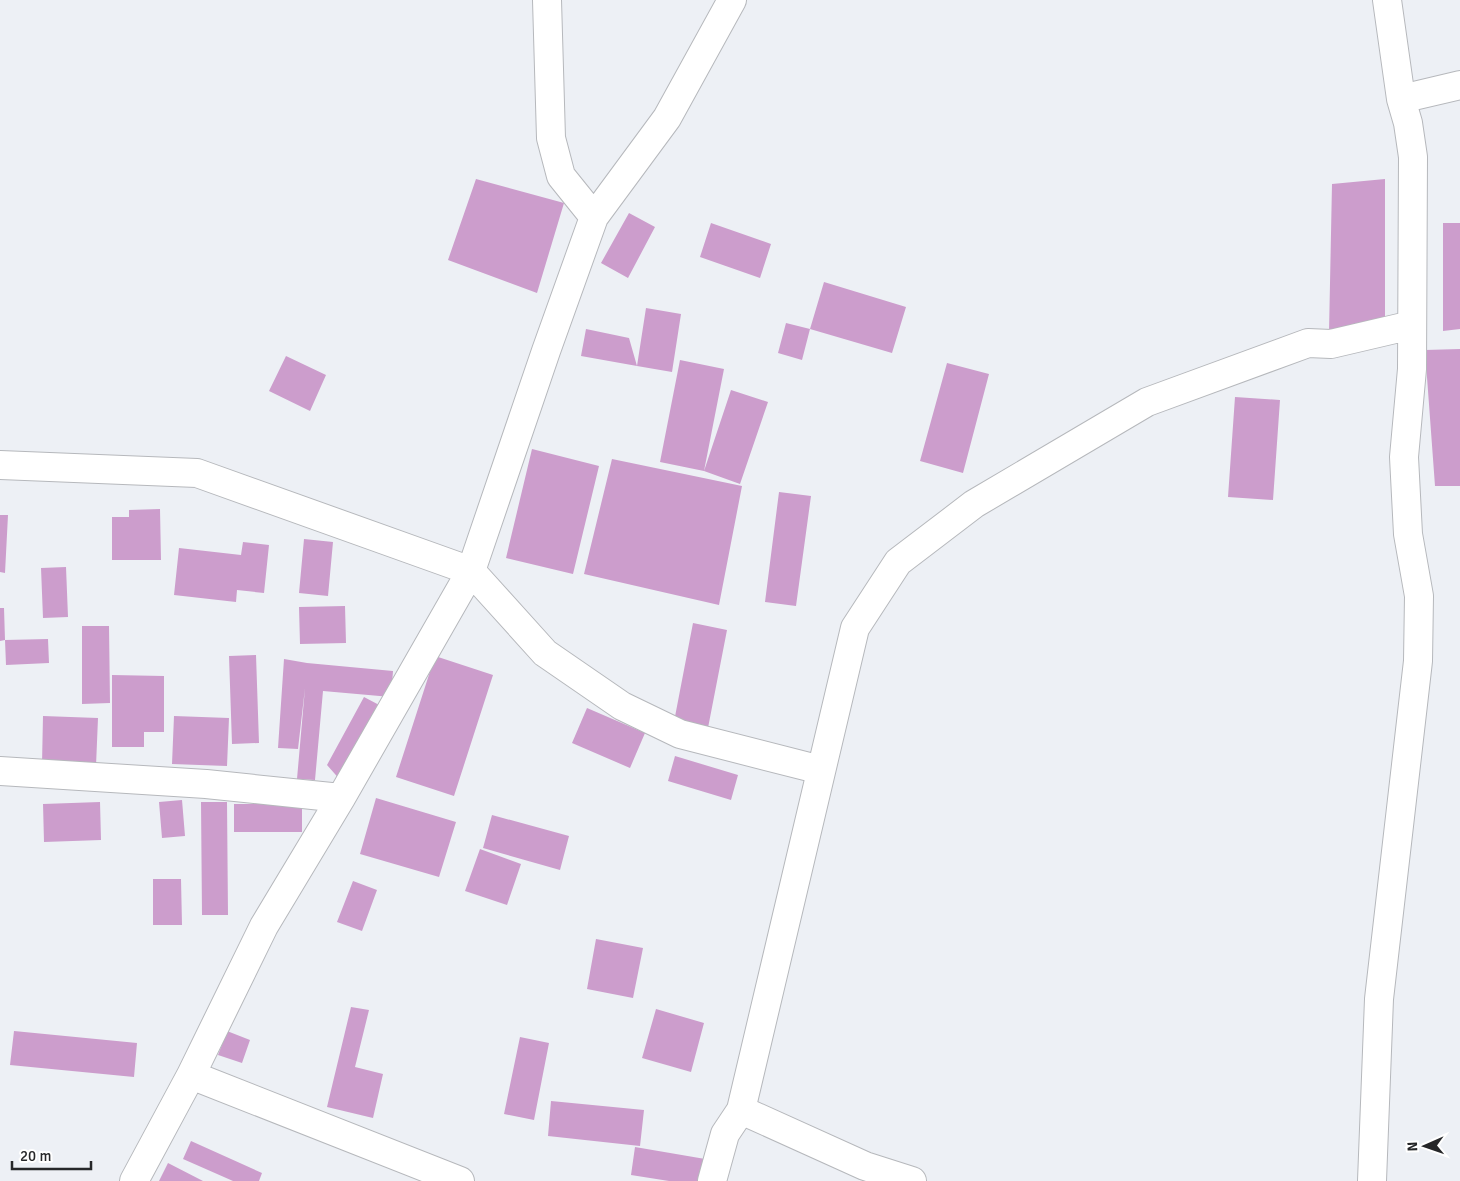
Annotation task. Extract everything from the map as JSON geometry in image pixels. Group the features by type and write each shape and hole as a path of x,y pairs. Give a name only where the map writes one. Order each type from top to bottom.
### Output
{"street":[{"path":"547,0 551,138 561,176 594,216"},
{"path":"134,1181 191,1075 264,926 342,798 471,571 594,216 668,118 732,0"},
{"path":"1372,1181 1380,999 1418,661 1419,596 1408,534 1404,457 1412,369 1413,158 1402,99 1388,0"},
{"path":"1402,99 1460,85"},
{"path":"712,1181 725,1134 741,1110 855,628 898,562 974,504 1147,402 1308,343 1331,344 1412,325"},
{"path":"0,465 197,473 471,571 545,653 622,706 680,734 821,770"},
{"path":"0,771 206,784 342,798"},
{"path":"191,1075 460,1181"},
{"path":"741,1110 865,1166 912,1181"}],"building":[{"path":"476,179 564,203 537,293 448,260"},
{"path":"1385,179 1385,326 1329,333 1332,184"},
{"path":"629,213 655,227 628,278 601,263"},
{"path":"711,223 771,244 760,278 700,257"},
{"path":"1443,223 1460,223 1460,329 1443,331"},
{"path":"824,282 906,307 892,353 810,329"},
{"path":"646,308 681,314 672,372 637,366"},
{"path":"786,323 810,329 802,360 778,353"},
{"path":"586,329 629,338 637,366 581,356"},
{"path":"1460,349 1460,486 1435,486 1425,350"},
{"path":"286,356 326,375 310,411 269,391"},
{"path":"680,360 724,369 704,471 660,462"},
{"path":"947,363 989,374 963,473 920,461"},
{"path":"731,390 768,402 740,484 704,471"},
{"path":"1235,397 1280,400 1273,500 1228,497"},
{"path":"532,449 599,466 573,574 506,558"},
{"path":"612,459 742,486 719,605 584,574"},
{"path":"779,492 811,496 796,606 765,602"},
{"path":"160,509 161,560 112,560 112,517 129,517 129,510"},
{"path":"0,515 8,515 5,573 0,572"},
{"path":"304,539 333,542 328,596 299,593"},
{"path":"243,542 269,545 264,593 237,590 236,602 174,595 179,548 241,555"},
{"path":"66,567 68,617 43,618 41,568"},
{"path":"345,606 346,643 300,644 299,607"},
{"path":"0,608 4,608 5,640 0,641"},
{"path":"693,623 727,630 707,733 673,727"},
{"path":"82,626 109,626 110,703 82,704"},
{"path":"48,639 49,663 6,665 5,640"},
{"path":"256,655 259,743 232,744 229,656"},
{"path":"435,656 493,675 454,796 396,777"},
{"path":"284,659 393,671 391,697 323,691 315,780 297,779 305,688 298,749 278,748"},
{"path":"112,675 164,676 164,732 144,732 144,747 112,747"},
{"path":"364,697 383,707 342,782 327,765"},
{"path":"587,708 645,733 630,768 572,743"},
{"path":"43,716 98,718 96,766 42,764"},
{"path":"174,716 229,718 227,766 172,764"},
{"path":"675,756 738,775 731,800 668,781"},
{"path":"376,798 456,822 439,877 360,854"},
{"path":"182,800 185,836 162,838 159,802"},
{"path":"100,802 101,840 44,842 43,804"},
{"path":"201,802 227,802 228,915 202,915"},
{"path":"234,804 302,804 302,832 234,832"},
{"path":"492,815 569,836 560,870 483,848"},
{"path":"480,849 521,864 507,905 465,891"},
{"path":"153,879 181,879 182,925 153,925"},
{"path":"353,881 377,890 362,931 337,922"},
{"path":"596,939 643,948 633,998 587,989"},
{"path":"351,1007 369,1010 355,1067 383,1074 373,1118 327,1107"},
{"path":"656,1009 704,1023 691,1072 642,1058"},
{"path":"14,1031 137,1043 134,1077 10,1065"},
{"path":"227,1031 250,1040 242,1063 218,1055"},
{"path":"520,1037 549,1043 534,1120 504,1114"},
{"path":"551,1101 644,1110 640,1146 548,1136"},
{"path":"191,1141 262,1173 259,1181 233,1181 183,1159"},
{"path":"635,1147 711,1160 708,1181 669,1181 631,1175"},
{"path":"168,1163 203,1181 159,1181"}]}
